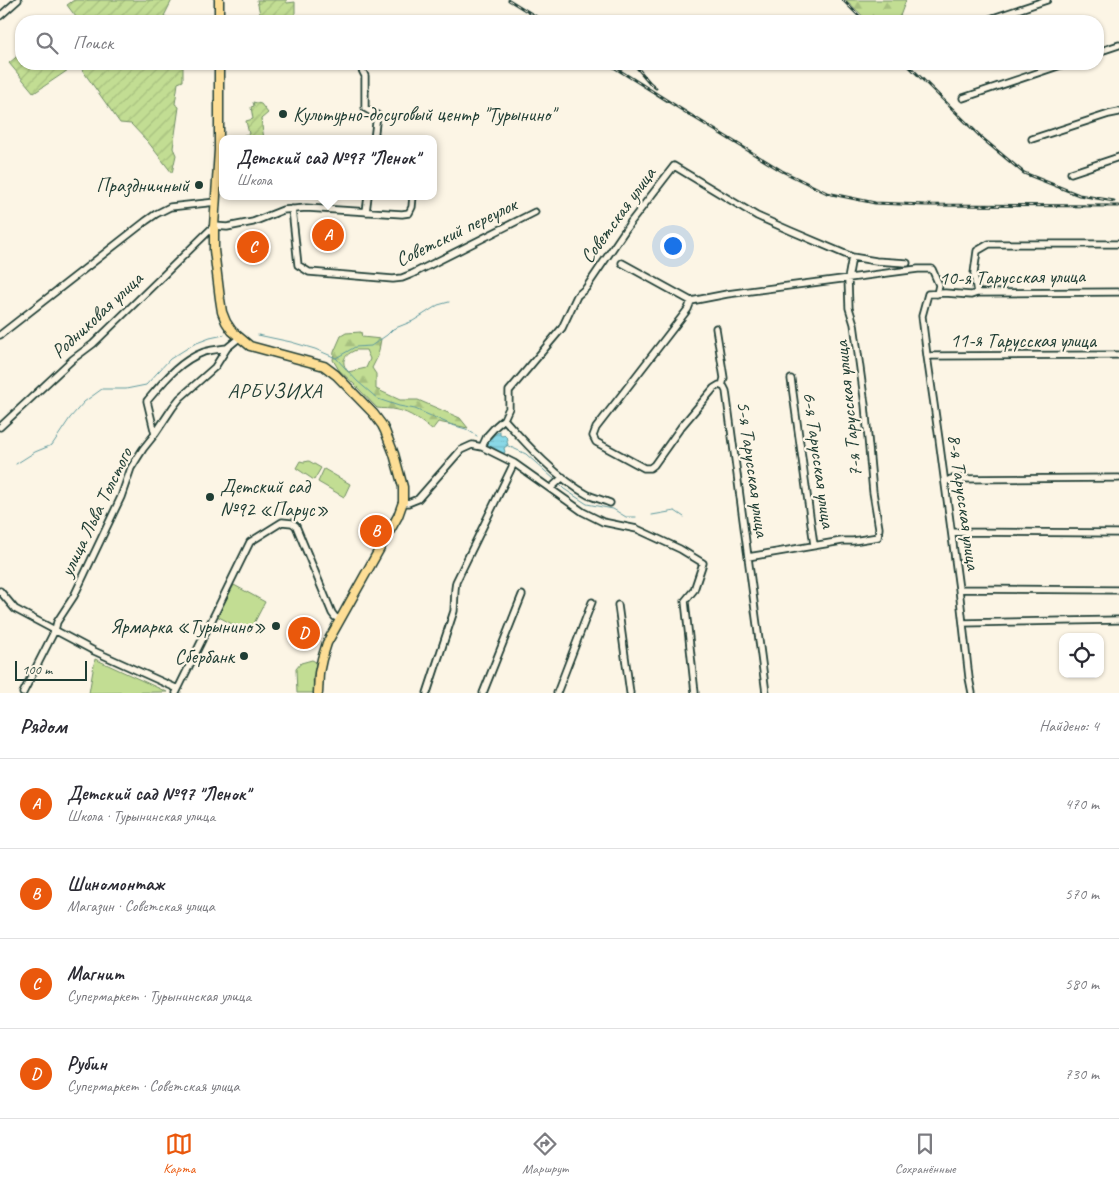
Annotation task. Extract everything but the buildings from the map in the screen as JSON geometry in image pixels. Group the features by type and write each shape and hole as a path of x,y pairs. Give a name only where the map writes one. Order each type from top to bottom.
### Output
{"main road":[{"path":"219,0 219,15"},
{"path":"219,70 219,150 214,250 222,312 229,327 250,346 324,366 354,393 382,425 400,473 403,487 403,502 398,516 327,643 319,673 318,693"}],"street":[{"path":"0,16 18,0"},
{"path":"1002,15 1047,0"},
{"path":"1104,50 1119,45"},
{"path":"362,70 365,76 365,108 377,115 374,135"},
{"path":"963,98 1046,70"},
{"path":"1032,139 1119,112"},
{"path":"1071,173 1119,157"},
{"name":"Советская улица","path":"504,420 509,408 509,391 562,328 577,296 586,288 630,223 674,166 757,216 852,257 876,262 906,263"},
{"path":"366,212 368,200"},
{"path":"214,226 227,227 246,224 283,210 306,208 402,214 408,213 412,207 412,200"},
{"path":"0,335 156,214 170,207 216,202"},
{"name":"Советский переулок","path":"292,209 298,265 302,268 309,272 322,274 393,279 412,274 535,212"},
{"name":"Родниковая улица","path":"0,427 73,359 100,337 214,226"},
{"path":"977,293 974,274 977,251 989,244 1119,244"},
{"name":"7-я Тарусская улица","path":"814,545 878,537 879,528 873,492 865,405 854,324 849,308 848,279 852,257"},
{"path":"622,263 691,301 727,294 918,269 932,269 939,285 937,294"},
{"name":"10-я Тарусская улица","path":"922,316 928,294 1119,292"},
{"name":"5-я Тарусская улица","path":"691,301 688,309 596,428 594,436 596,442 644,468 650,468 714,388 719,385 724,387 766,693"},
{"name":"8-я Тарусская улица","path":"922,316 972,693"},
{"path":"716,328 724,378 722,386"},
{"name":"улица Льва Толстого","path":"23,693 55,630 57,622 74,596 122,497 131,468 179,399 215,367 228,348 239,338"},
{"path":"156,434 148,401 168,376 188,359 205,352 228,348"},
{"name":"11-я Тарусская улица","path":"927,356 1119,355"},
{"name":"6-я Тарусская улица","path":"791,379 814,545"},
{"path":"482,447 496,426 504,420 525,444 563,477 588,495 610,503"},
{"path":"403,502 408,503 418,499 462,450 472,445 482,447 514,463 583,512 603,522 637,529 680,549 703,563 694,590 685,601 695,693"},
{"path":"427,693 454,611 456,582 514,463"},
{"path":"551,488 563,477"},
{"path":"945,482 951,479 1119,478"},
{"path":"0,591 16,609 94,651 177,691 250,542 282,522 292,523 296,526 332,613 340,619"},
{"path":"952,532 1119,533"},
{"path":"748,556 814,545"},
{"path":"959,589 1119,590"},
{"path":"483,693 522,596"},
{"path":"557,693 592,602"},
{"path":"618,605 630,693"},
{"path":"963,623 1119,620"}],"green space":[{"path":"74,0 172,0 164,15 74,15 67,5"},
{"path":"257,0 286,0 287,3 295,2 295,15 260,14"},
{"path":"846,0 906,0 900,15 862,15"},
{"path":"15,58 15,70 68,70 34,93 9,63"},
{"path":"82,70 183,70 183,81 178,83 175,104 179,107 173,148 176,155 172,173 131,124 120,123"},
{"path":"253,102 261,104 268,113 261,119 263,135 244,135 249,134 246,121 253,119 251,107 254,106"},
{"path":"361,332 362,337 381,339 378,356 372,368 376,374 376,389 400,400 418,400 460,418 468,428 438,422 432,430 416,418 402,411 377,408 339,370 333,360 334,352 341,336 346,333","holes":["356,350 366,350 370,359 366,368 348,372 344,365 346,356"]},
{"path":"300,461 309,461 321,468 314,480 296,468"},
{"path":"324,469 350,484 344,497 318,482"},
{"path":"234,585 265,602 249,633 217,616"},
{"path":"95,659 167,692 89,693"},
{"path":"312,660 316,662 313,678 314,693 297,693 296,669 301,663"}],"water":[{"path":"500,431 500,435 504,435 508,439 508,445 504,448 505,452 503,454 487,444"}],"waterway":[{"path":"336,358 355,347 371,346 393,329 413,321 438,305 449,302"},
{"path":"16,464 35,452 52,445 70,418 84,402 102,389 126,389 146,385 170,359 194,344 224,335"},
{"path":"258,335 315,349 336,358 357,381 378,399 415,409 466,429 477,436"},
{"path":"506,445 526,454 554,479"},
{"path":"560,485 587,504 613,509 626,517 636,517"},
{"path":"652,515 675,511 684,517"}],"railway":[{"path":"509,0 533,15"},
{"path":"843,0 858,15"},
{"path":"619,70 782,171 827,193 875,203 1119,206"},
{"path":"639,70 656,88"},
{"path":"913,70 983,139 1024,173 1079,195 1114,201"}],"place":[{"name":"Культурно-досуговый центр \"Турынино\"","path":"283,114"},
{"name":"Праздничный","path":"199,185"},
{"name":"Детский сад №97 \"Ленок\"","path":"328,235"},
{"name":"Магнит","path":"253,247"},
{"name":"Детский сад №92 «Парус»","path":"210,497"},
{"name":"Шиномонтаж","path":"376,531"},
{"name":"Ярмарка «Турынино»","path":"276,626"},
{"name":"Рубин","path":"304,633"},
{"name":"Сбербанк","path":"244,656"}],"district":[{"name":"АРБУЗИХА","path":"275,391"}]}
